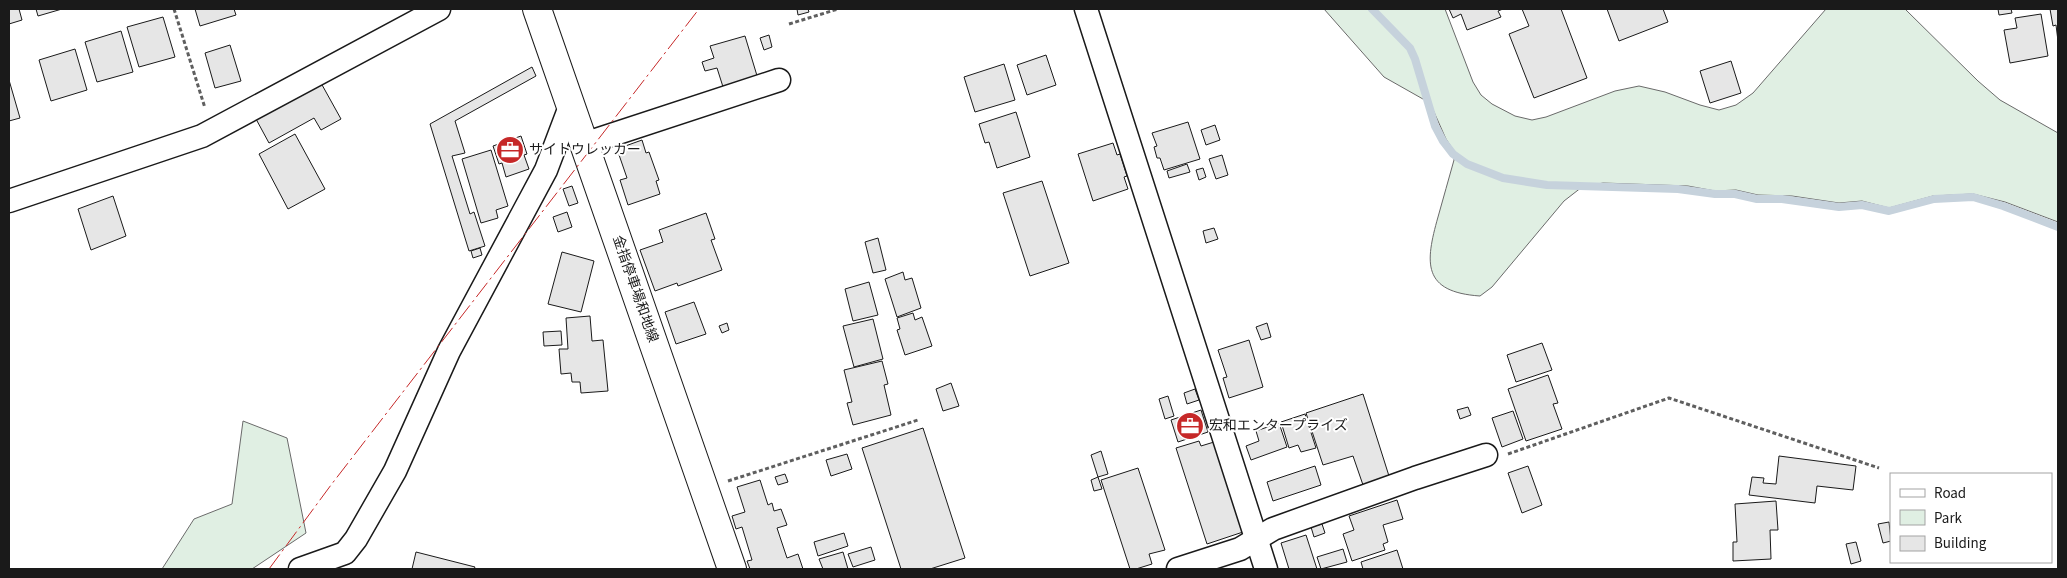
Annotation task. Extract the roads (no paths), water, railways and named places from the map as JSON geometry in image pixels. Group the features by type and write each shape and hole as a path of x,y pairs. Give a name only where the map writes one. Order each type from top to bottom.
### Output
{"main road":[{"name":"金指停車場和地線","path":"538,9 732,569"}],"street":[{"path":"9,201 192,139 439,9"},
{"path":"1086,9 1266,569"},
{"path":"584,144 779,80"},
{"path":"300,569 345,553 356,539 394,471 449,352 546,170 571,104"},
{"path":"1178,569 1240,548 1273,529 1415,478 1486,455"}],"waterway":[{"path":"1372,9 1410,48 1435,126 1453,154 1467,164 1503,178 1547,185 1678,189 1715,194 1735,194 1757,199 1782,199 1839,207 1862,205 1889,211 1934,199 1973,197 2058,227"}],"place":[{"name":"サイトウレッカー","path":"510,150"},
{"name":"宏和エンタープライズ","path":"1190,426"}]}
